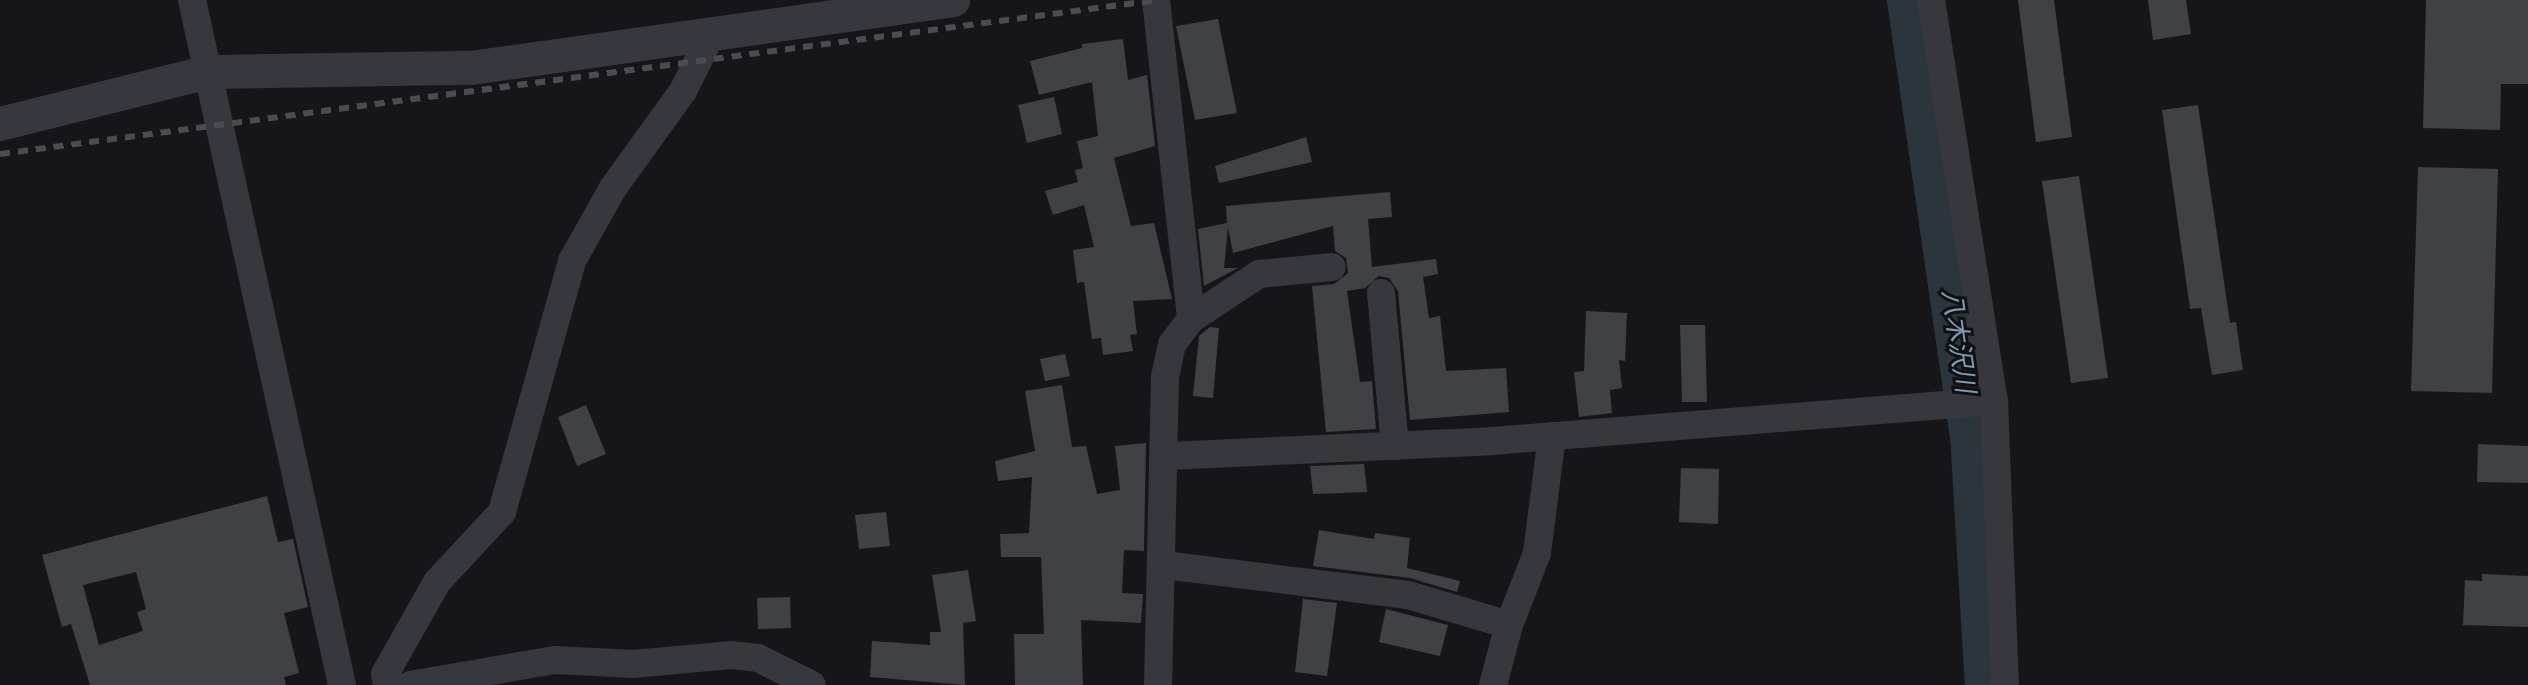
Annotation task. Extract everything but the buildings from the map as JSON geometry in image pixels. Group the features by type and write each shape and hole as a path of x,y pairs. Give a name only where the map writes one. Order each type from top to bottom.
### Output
{"street":[{"path":"192,0 342,685"},
{"path":"1156,0 1191,319"},
{"path":"1931,0 1989,402 2005,685"},
{"path":"0,124 208,72 471,68 935,1"},
{"path":"387,685 385,674 437,582 502,512 572,261 613,188 683,91 711,35"},
{"path":"1158,685 1167,456 1165,378 1172,344 1191,319 1259,274 1332,267"},
{"path":"1381,293 1395,446"},
{"path":"1167,456 1552,436 1989,402"},
{"path":"1493,685 1509,625 1537,553 1552,436"},
{"path":"1164,565 1408,595 1509,625"},
{"path":"410,685 555,660 633,664 731,655 758,658 812,685"}],"waterway":[{"name":"八木沢川","path":"1909,0 1972,435 1987,685"}],"railway":[{"path":"0,154 1158,0"}]}
